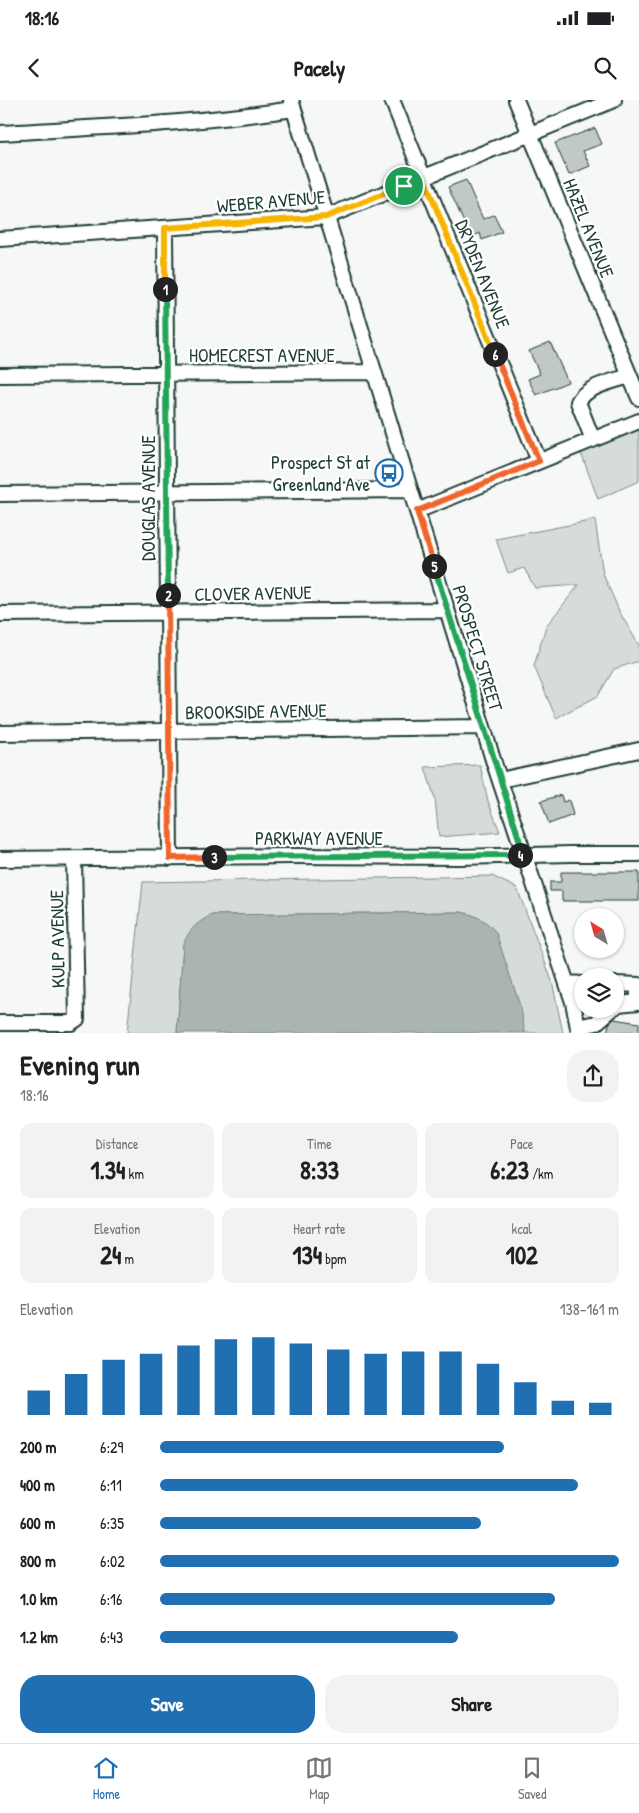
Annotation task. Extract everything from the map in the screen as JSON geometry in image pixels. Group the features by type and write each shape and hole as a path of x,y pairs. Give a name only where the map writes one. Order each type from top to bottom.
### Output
{"street":[{"name":"DRYDEN AVENUE","path":"392,100 539,461"},
{"name":"HAZEL AVENUE","path":"516,100 639,398"},
{"name":"WEBER AVENUE","path":"0,239 326,217 614,100"},
{"path":"0,133 164,124 225,118 292,104"},
{"name":"PROSPECT STREET","path":"292,104 483,727 573,1002 579,1030"},
{"name":"DOUGLAS AVENUE","path":"165,228 170,858"},
{"name":"HOMECREST AVENUE","path":"0,376 374,372"},
{"path":"593,440 578,402 581,395 630,376"},
{"path":"417,511 639,421"},
{"path":"0,494 410,490"},
{"name":"CLOVER AVENUE","path":"0,614 447,610"},
{"name":"BROOKSIDE AVENUE","path":"0,733 483,727"},
{"path":"500,780 639,750"},
{"name":"PARKWAY AVENUE","path":"0,859 639,854"},
{"name":"KULP AVENUE","path":"0,1023 71,1023 77,1019 74,858"},
{"path":"567,983 574,983"},
{"path":"624,984 638,985 638,1002 624,1003"},
{"path":"579,1030 596,1023 601,1018"}],"shaded area":[{"path":"637,428 639,433 639,481 598,499 581,453"},
{"path":"595,520 603,574 620,613 639,645 639,661 614,669 598,696 556,718 534,666 546,626 579,585 535,588 524,568 508,573 496,539"},
{"path":"480,765 488,801 500,832 439,837 435,799 425,767"},
{"path":"492,876 517,888 552,981 563,1033 525,1033 496,933 480,919 460,912 212,915 183,944 177,1033 127,1033 143,882"},
{"path":"461,912 480,919 496,933 521,1009 525,1033 177,1033 183,944 194,926 212,915"}],"building":[{"path":"595,128 602,144 583,151 590,166 569,175 555,143"},
{"path":"466,180 483,219 494,215 502,232 482,240 480,233 471,238 448,187"},
{"path":"550,342 568,382 536,395 528,379 540,374 529,351"},
{"path":"561,795 563,802 569,800 573,815 549,824 541,801"},
{"path":"561,872 639,872 639,901 562,901 562,891 550,891 550,882 561,882"},
{"path":"614,1019 639,1023 639,1033 607,1033 609,1024"}],"place":[{"name":"Prospect St at Greenland Ave","path":"389,473"}],"route":[{"path":"424,178 539,461 417,511 524,855 170,858 165,228 326,217 404,186 424,178"}]}
